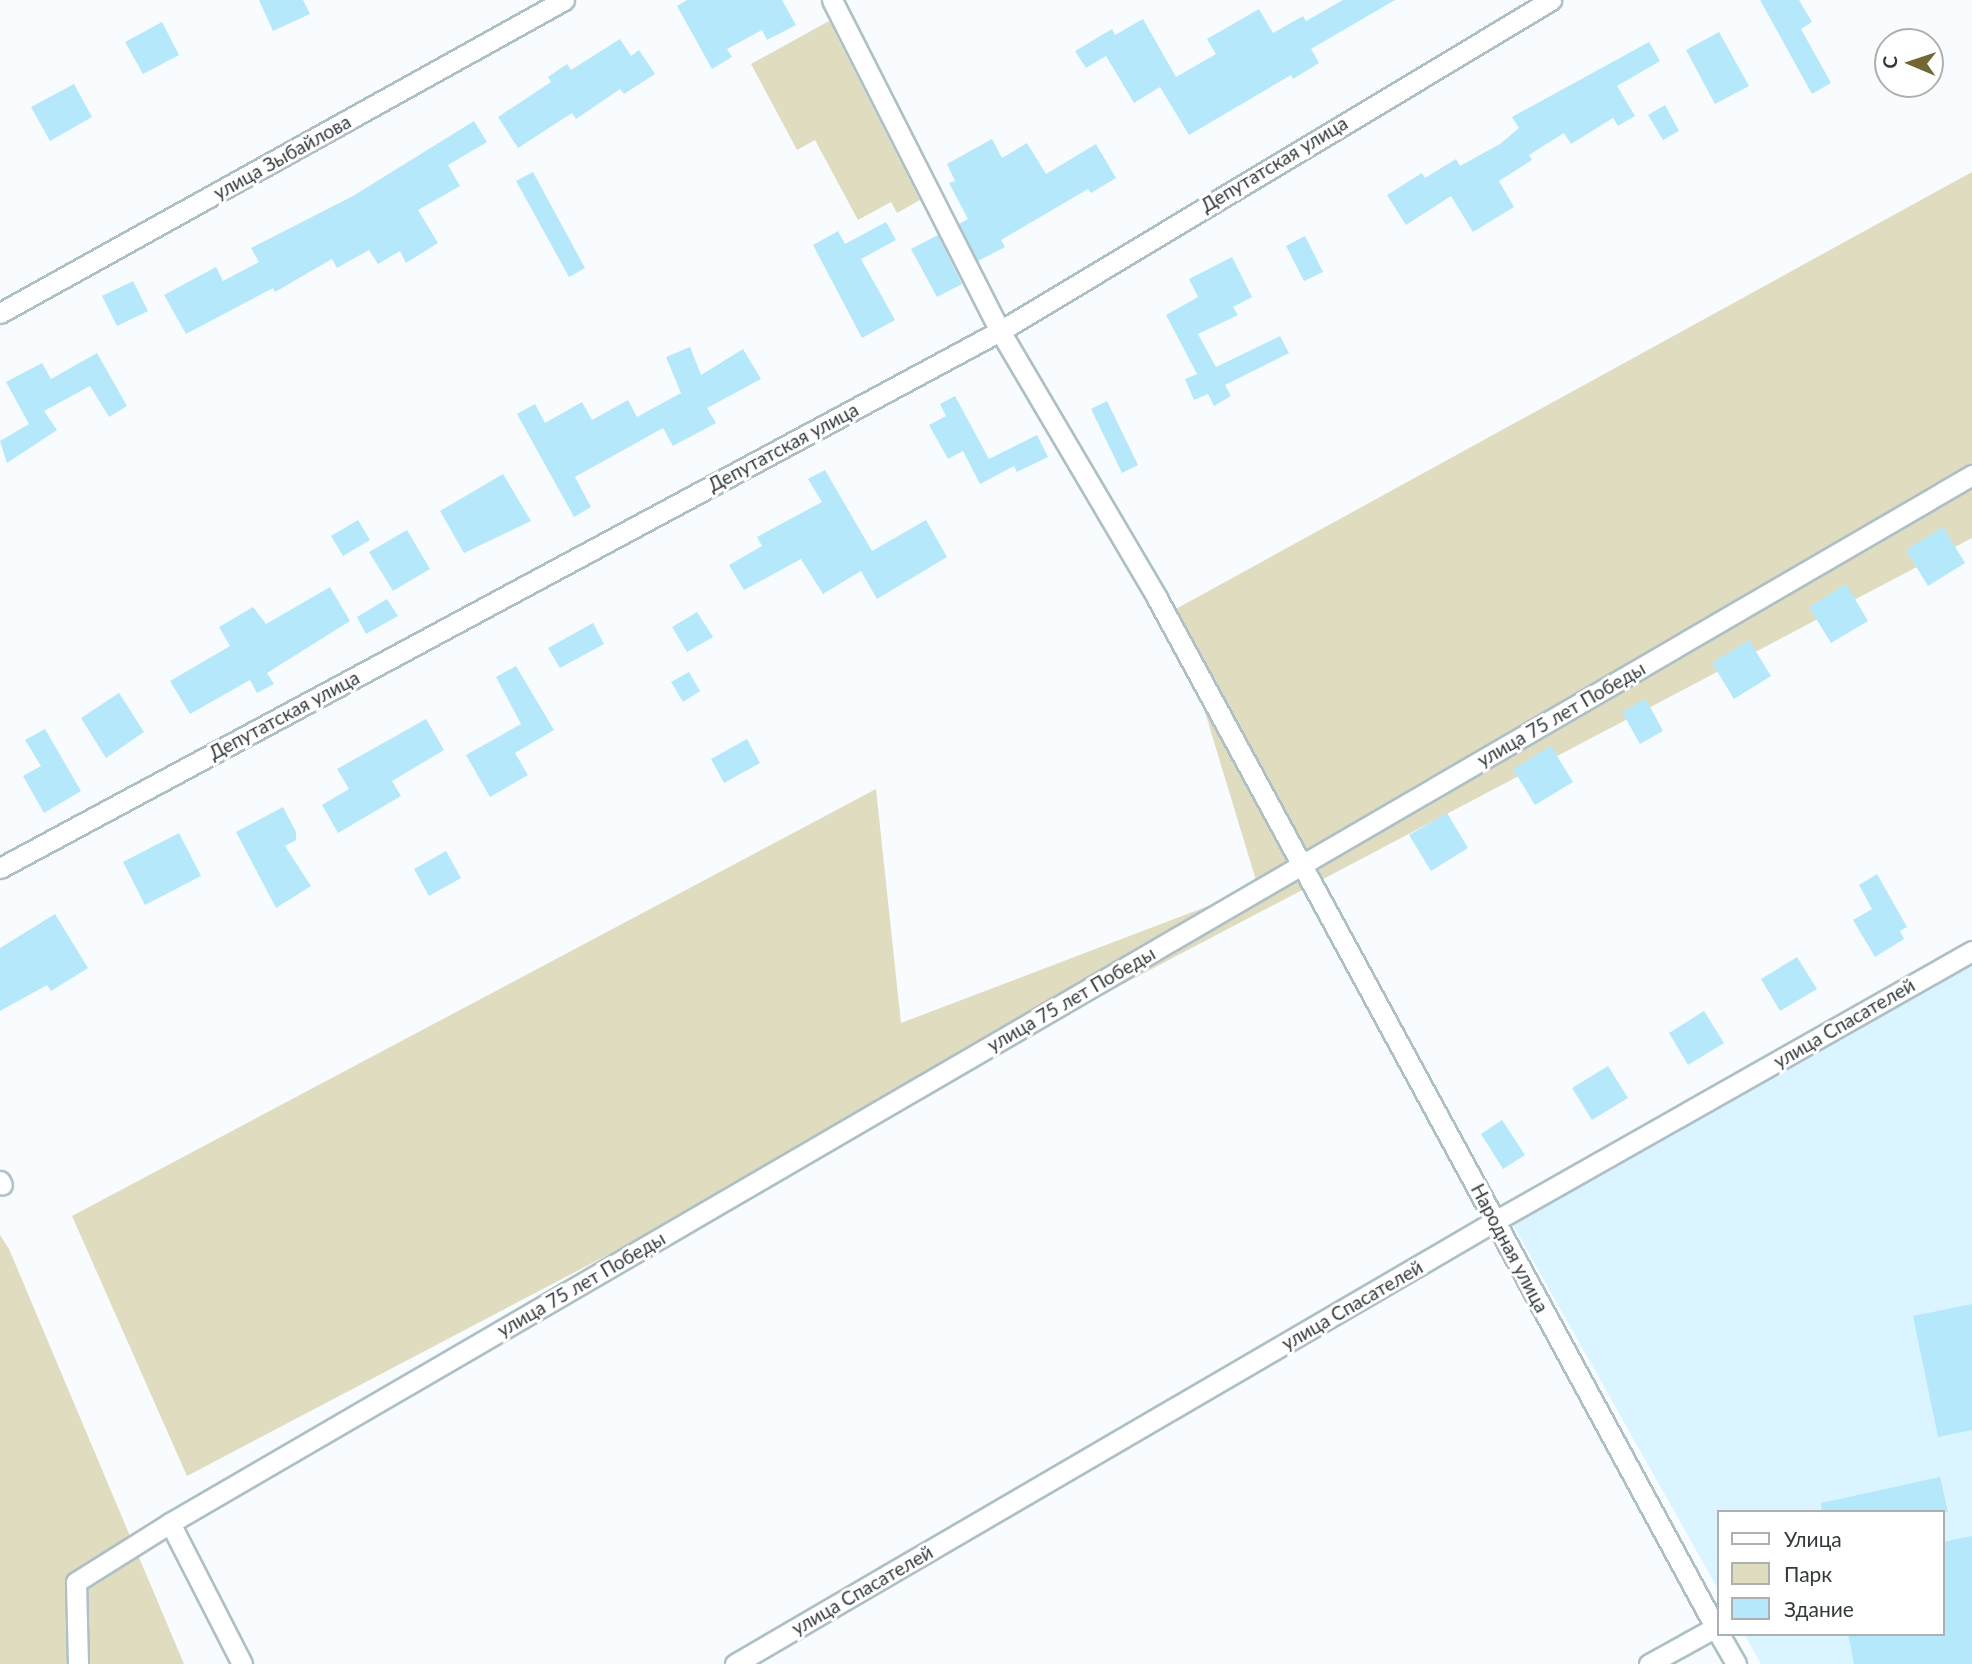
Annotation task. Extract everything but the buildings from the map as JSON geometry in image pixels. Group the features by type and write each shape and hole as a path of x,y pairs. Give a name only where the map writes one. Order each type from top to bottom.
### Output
{"street":[{"name":"улица Зыбайлова","path":"0,313 564,0"},
{"name":"Народная улица","path":"832,0 1000,331 1157,598 1716,1627"},
{"name":"Депутатская улица","path":"0,868 1000,331 1551,0"},
{"name":"улица 75 лет Победы","path":"78,1664 76,1582 170,1523 1972,475"},
{"name":"улица Спасателей","path":"735,1664 1495,1221 1972,951"},
{"path":"170,1523 242,1664"},
{"path":"1649,1664 1716,1632"},
{"name":"Народная улица","path":"1721,1636 1735,1664"}],"shaded area":[{"path":"1972,964 1972,1664 1761,1664 1745,1636 1944,1636 1944,1510 1716,1510 1716,1585 1513,1225"}],"green space":[{"path":"829,21 920,200 897,213 891,202 858,220 815,140 797,150 751,64"},
{"path":"1972,172 1972,538 187,1476 72,1216 876,789 901,1023 1258,887 1174,610"},
{"path":"0,1235 9,1249 184,1664 0,1664"}]}
